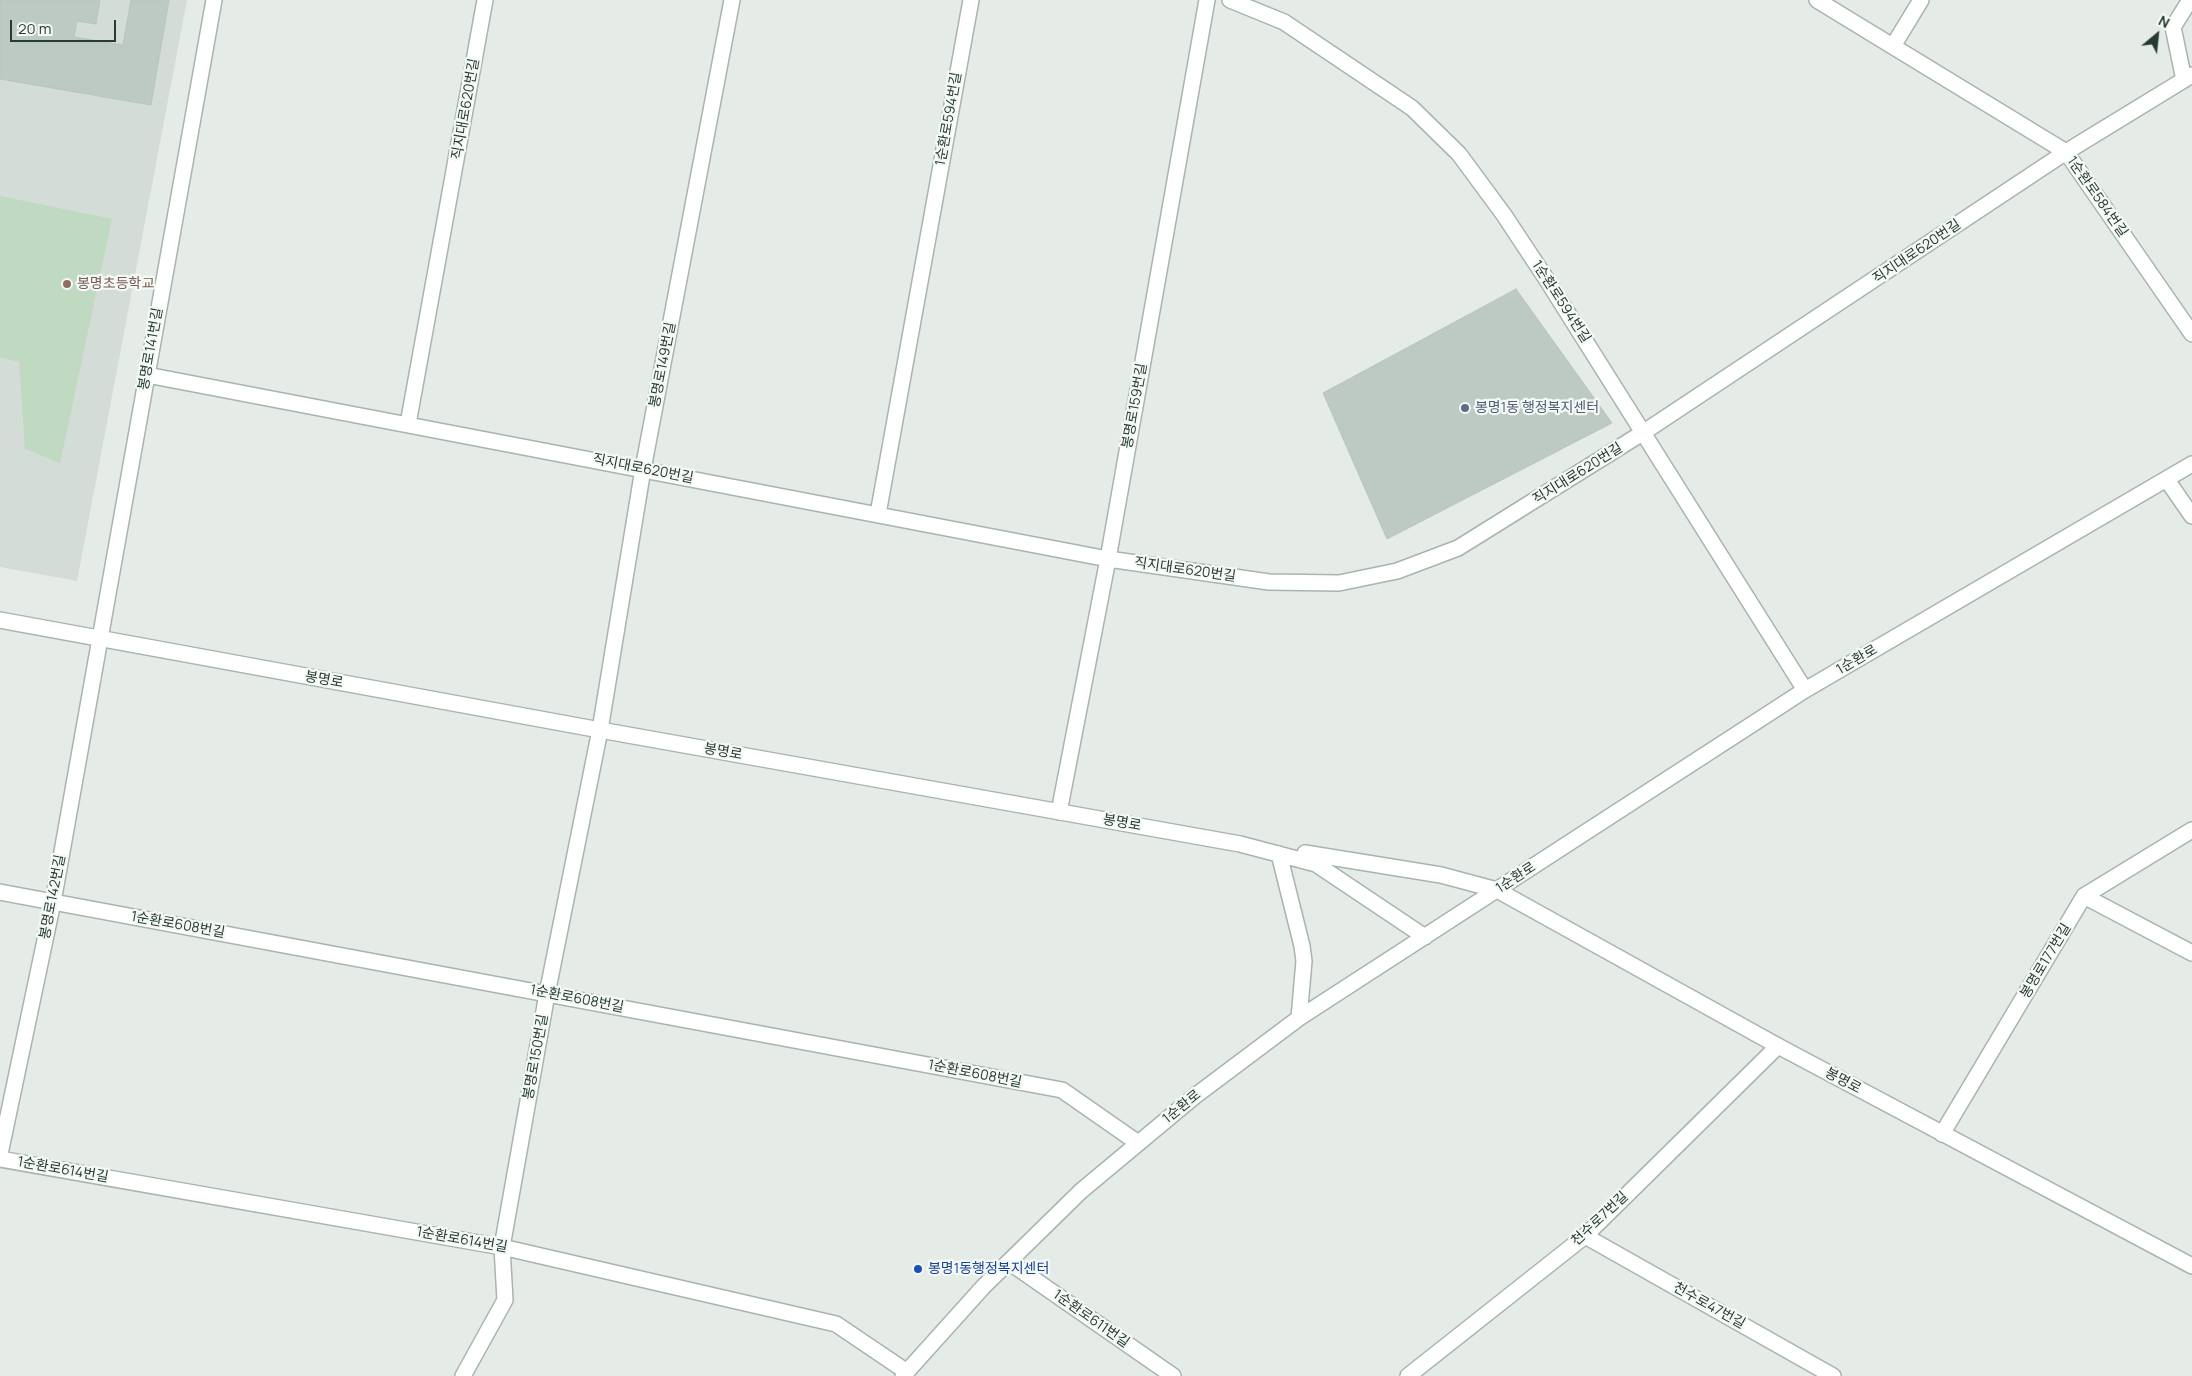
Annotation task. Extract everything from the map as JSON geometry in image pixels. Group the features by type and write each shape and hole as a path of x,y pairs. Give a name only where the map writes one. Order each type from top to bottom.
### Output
{"street":[{"name":"봉명로141번길","path":"99,639 214,0"},
{"name":"직지대로620번길","path":"408,424 486,0"},
{"name":"봉명로149번길","path":"600,730 643,468 732,0"},
{"name":"1순환로594번길","path":"878,514 971,0"},
{"name":"봉명로159번길","path":"1059,812 1108,558 1207,0"},
{"name":"1순환로594번길","path":"1230,0 1284,22 1412,108 1459,154 1504,215 1644,432 1805,690"},
{"name":"1순환로584번길","path":"1817,0 2066,152 2192,334"},
{"path":"1893,46 1921,0"},
{"path":"2188,77 2173,27 2190,0"},
{"name":"직지대로620번길","path":"147,375 1108,558 1269,582 1338,583 1397,571 1458,548 1644,432 2066,152 2188,77"},
{"name":"1순환로","path":"905,1374 984,1286 1081,1191 1195,1096 1299,1018 1805,690 2192,464"},
{"path":"2167,480 2192,516"},
{"name":"봉명로","path":"0,620 1059,812 1240,844 1441,875 1497,890 1778,1046 2192,1266"},
{"name":"봉명로142번길","path":"0,1154 53,902 99,639"},
{"name":"봉명로150번길","path":"463,1376 505,1300 502,1247 548,994 600,730"},
{"name":"봉명로177번길","path":"1942,1134 2084,896 2192,830"},
{"name":"봉명로","path":"1240,844 1316,864 1425,936"},
{"path":"1279,854 1304,961 1299,1018"},
{"name":"1순환로608번길","path":"0,892 1062,1090 1138,1143"},
{"path":"2084,896 2192,954"},
{"name":"천수로7번길","path":"1408,1376 1585,1236 1778,1046"},
{"name":"1순환로614번길","path":"0,1159 502,1247 836,1324 905,1374"},
{"name":"천수로47번길","path":"1585,1236 1833,1376"},
{"name":"1순환로611번길","path":"1008,1262 1173,1376"}],"shaded area":[{"name":"봉명초등학교","path":"0,0 187,0 77,581 0,567"}],"green space":[{"path":"0,196 112,219 60,463 25,449 19,362 0,357"}],"building":[{"path":"0,0 100,0 96,24 77,21 74,37 123,45 131,0 169,0 151,105 0,79"},
{"name":"봉명1동 행정복지센터","path":"1516,289 1612,423 1387,539 1323,393"}],"place":[{"name":"봉명초등학교","path":"67,284"},
{"name":"봉명1동 행정복지센터","path":"1465,408"},
{"name":"봉명1동행정복지센터","path":"918,1269"}]}
